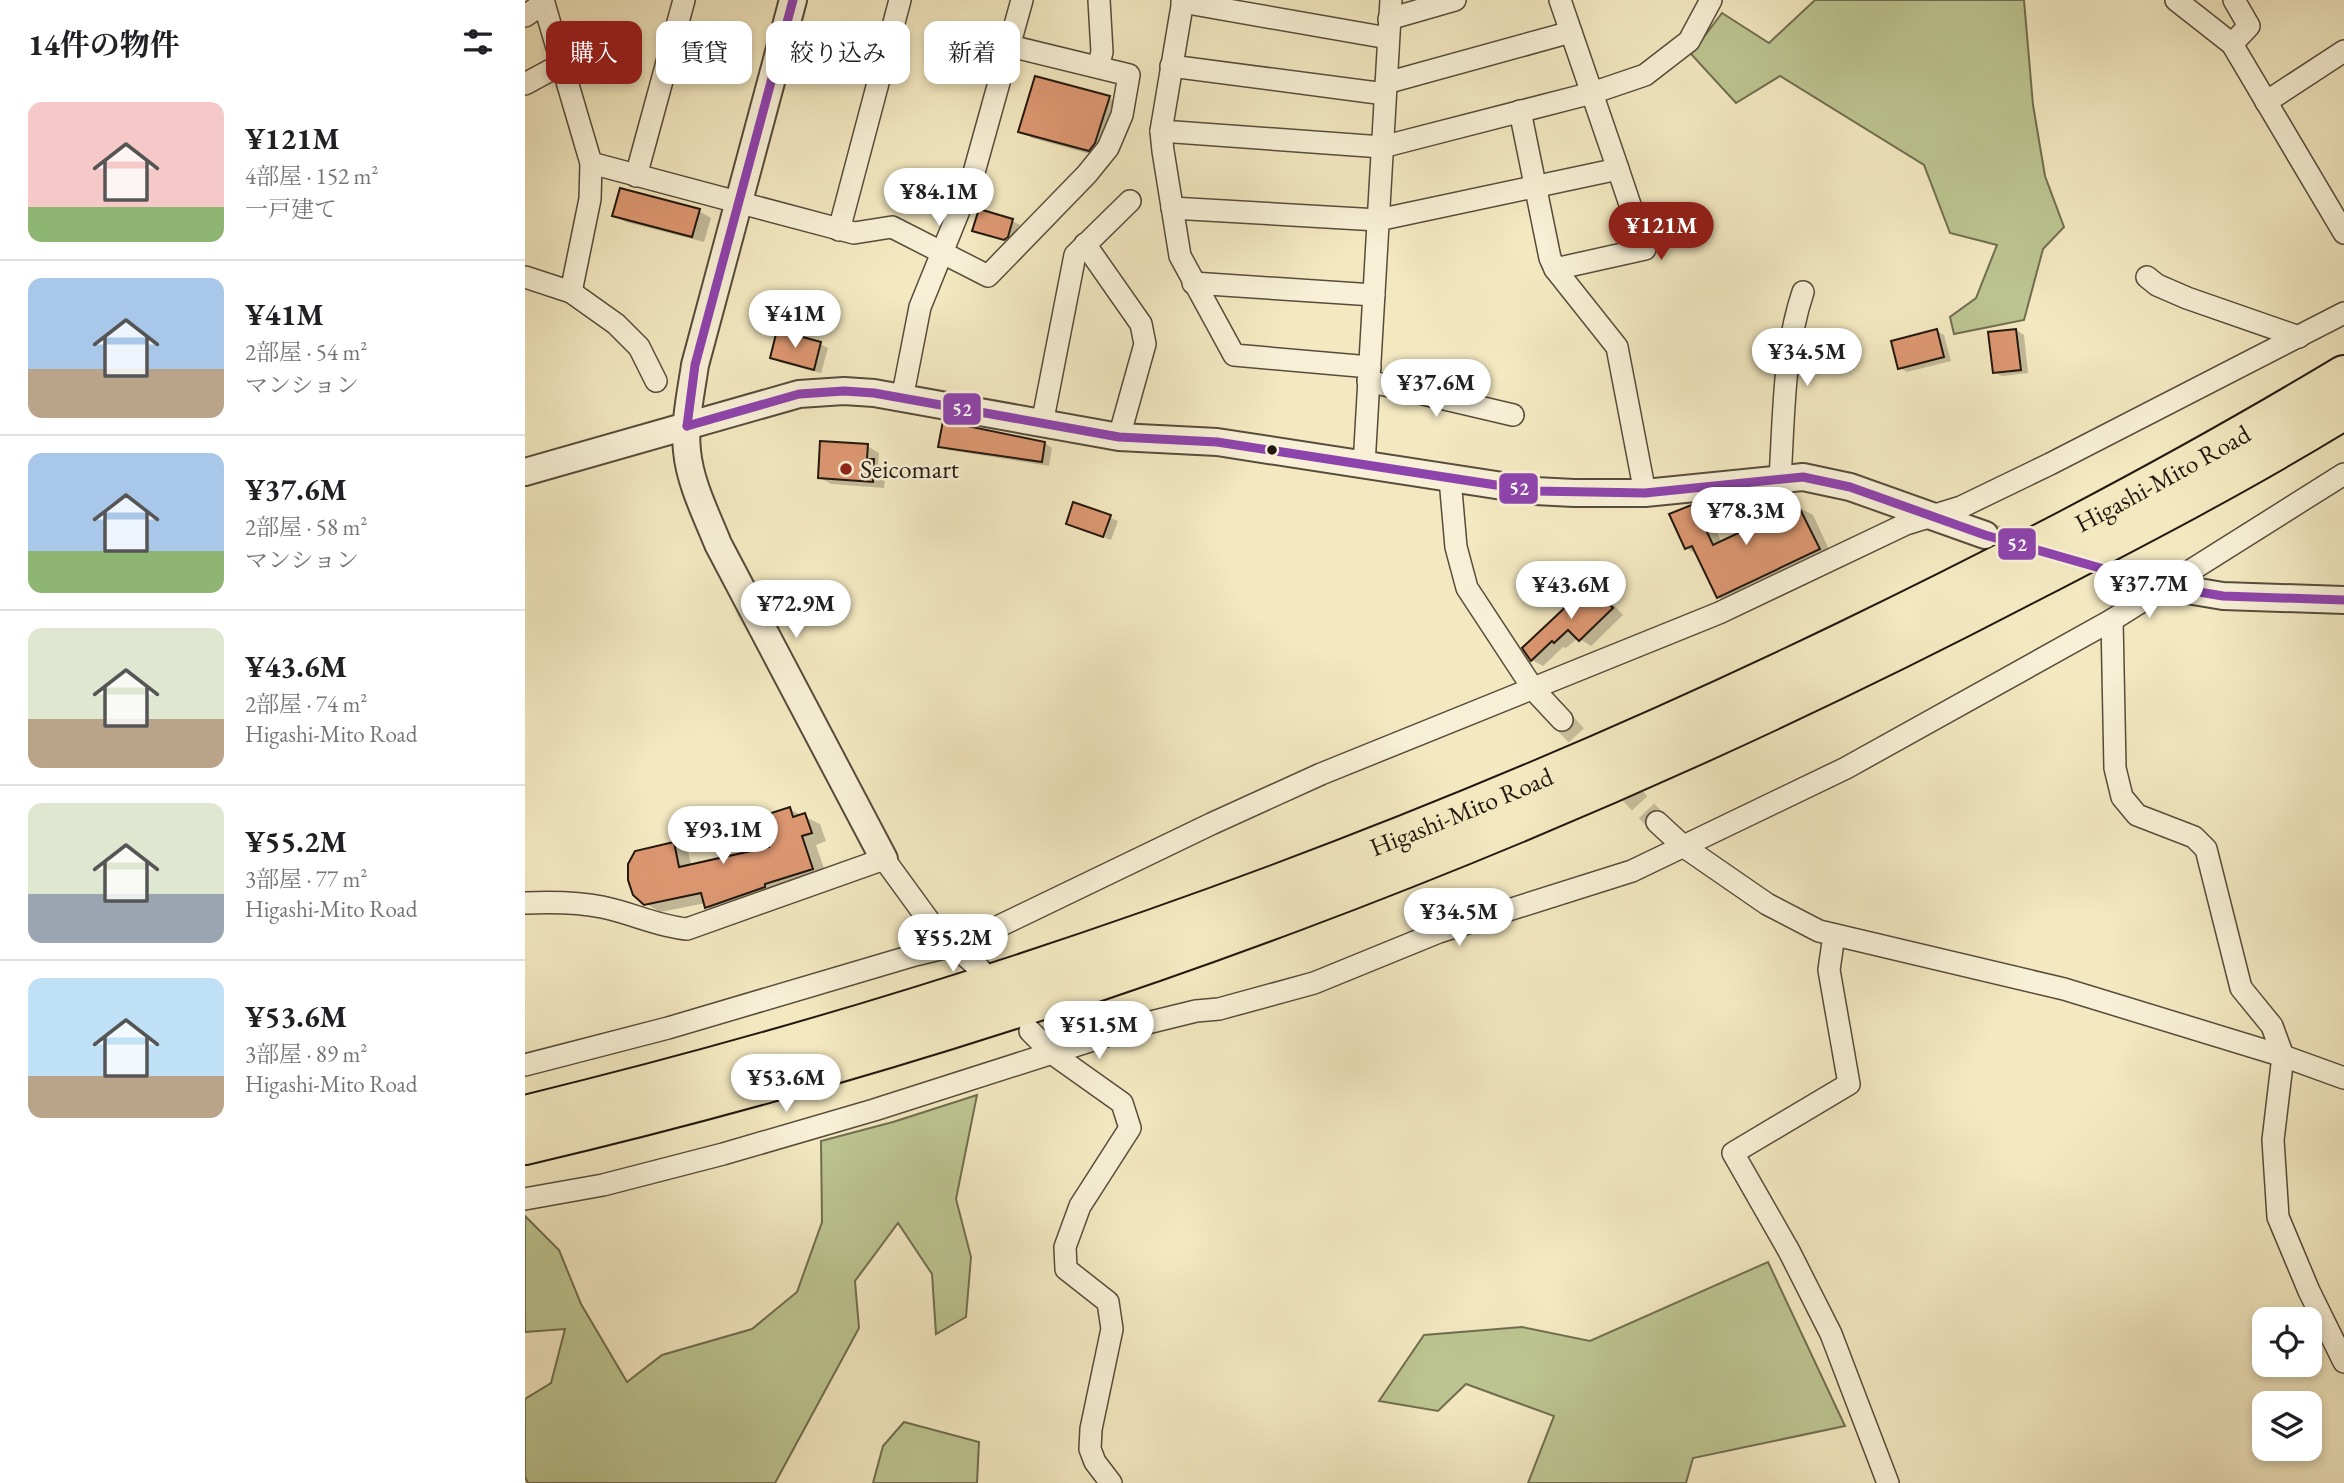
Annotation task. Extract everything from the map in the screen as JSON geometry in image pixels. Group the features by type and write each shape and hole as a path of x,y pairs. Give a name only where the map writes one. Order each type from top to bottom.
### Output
{"highway":[{"name":"Higashi-Mito Road","path":"525,1115 764,1053 965,993 1120,942 1412,834 1609,751 1925,603 2109,508 2344,375"},
{"name":"Higashi-Mito Road","path":"525,1145 771,1083 976,1021 1145,966 1423,862 1623,778 1876,661 2123,534 2344,410"}],"street":[{"path":"636,176 684,0"},
{"path":"793,0 695,365 687,426 687,452 696,489 718,544 884,859 935,929 980,969"},
{"path":"839,230 900,0"},
{"path":"1017,21 1022,0"},
{"path":"1098,67 1102,52 1099,0"},
{"path":"1455,0 1389,19 1183,1 1161,131 1180,256 1234,355 1369,374 1513,415"},
{"path":"1555,269 1645,249 1560,0"},
{"path":"1161,131 1382,147 1592,93 1645,75 1689,41 1711,0"},
{"path":"2176,0 2232,44 2344,233"},
{"path":"2232,44 2249,26 2234,0"},
{"path":"525,16 544,2 550,21"},
{"path":"1364,465 1389,19"},
{"path":"1171,66 1385,89 1571,32"},
{"path":"591,163 839,230 854,233 892,227 988,276 1087,174 1108,148 1122,115 1129,75 1020,48"},
{"path":"2266,102 2344,51"},
{"path":"525,84 546,73"},
{"path":"568,84 591,163 590,199 571,292"},
{"path":"902,399 920,307 973,176 999,84"},
{"path":"1520,111 1550,258 1555,269 1617,347 1645,493"},
{"path":"1172,208 1378,220 1618,169"},
{"path":"1042,425 1075,255 1130,201"},
{"path":"1085,244 1141,324 1145,344 1119,437"},
{"path":"525,264 532,279 571,292 616,324 639,347 656,381"},
{"path":"2147,277 2157,285 2187,298 2299,337"},
{"path":"1193,283 1374,295"},
{"path":"1780,479 1788,355 1793,324 1803,292"},
{"path":"525,1065 667,1028 952,946 989,932 1211,824 1321,774 1719,614 1906,524 1961,507 2344,313"},
{"path":"525,472 799,394 844,391 874,393 1119,437 1217,442 1450,480 1548,492 1645,493 1803,477 1823,480 1985,535"},
{"path":"525,1199 603,1185 723,1154 874,1110 1143,1024 1196,1011 1219,1009 1314,983 1440,932 1632,871 1846,768 2112,620 2344,474"},
{"path":"1450,480 1456,547 1467,588 1534,690 1562,720"},
{"path":"2121,575 2163,586 2223,596 2344,600"},
{"path":"2112,620 2115,768 2122,797 2137,814 2194,837 2206,849 2241,988 2272,1026 2283,1056 2273,1140 2278,1217 2309,1291 2344,1362"},
{"path":"1657,822 1683,846 1767,904 1819,931 2064,989 2283,1056 2344,1078"},
{"path":"525,903 547,902 602,907 663,927 687,929 884,859"},
{"path":"1834,935 1829,970 1849,1084 1733,1153 1789,1251 1831,1334 1888,1483"},
{"path":"1030,1031 1053,1054 1122,1103 1130,1128 1080,1206 1065,1247 1066,1269 1108,1302 1112,1329 1091,1429 1090,1449 1095,1462 1111,1483"}],"green space":[{"path":"1815,0 2024,0 2033,105 2045,176 2064,227 2043,249 2024,320 1954,334 1950,317 1976,298 1997,245 1950,233 1924,165 1780,76 1736,103 1691,54 1722,13 1769,43"},
{"path":"977,1095 956,1199 971,1257 966,1317 936,1334 932,1274 898,1223 855,1281 859,1328 775,1483 528,1483 525,1477 525,1399 551,1383 565,1329 525,1332 525,1216 559,1250 581,1304 627,1382 662,1355 752,1329 797,1292 822,1222 821,1141 893,1122"},
{"path":"1768,1262 1845,1426 1693,1458 1686,1483 1528,1483 1554,1416 1466,1384 1438,1411 1379,1401 1424,1335 1522,1327 1590,1341"},
{"path":"904,1422 979,1442 977,1483 873,1483 883,1446"}],"building":[{"path":"1035,76 1110,96 1095,143 1089,151 1018,132"},
{"path":"620,188 700,209 692,237 612,216"},
{"path":"979,209 1013,219 1008,237 1004,240 972,231"},
{"path":"1937,329 1944,357 1898,369 1891,341"},
{"path":"2016,329 2021,370 1993,373 1988,332"},
{"path":"777,330 821,342 814,370 770,358"},
{"path":"943,421 1045,442 1042,462 938,447"},
{"name":"Seicomart","path":"820,441 868,444 867,459 874,459 873,482 818,478"},
{"path":"1073,502 1111,515 1103,537 1066,524"},
{"path":"1694,504 1713,545 1798,505 1820,549 1717,598 1692,546 1685,549 1669,514"},
{"path":"1590,584 1613,608 1579,641 1568,630 1531,661 1522,648"},
{"path":"790,807 793,817 805,813 812,833 802,836 813,869 765,884 765,887 705,908 701,893 644,905 633,895 628,880 628,864 635,851 674,842 679,867 769,847 759,817"}],"tunnel":[{"path":"1985,535 2121,575"},
{"path":"1562,720 1657,822"}],"transit line":[{"name":"52","path":"687,426 695,365 793,0"},
{"name":"52","path":"687,426 799,394 844,391 874,393 1119,437 1217,442 1535,491 1645,493 1803,477 1850,487 1985,535 2163,586 2223,596 2344,600"}],"place":[{"name":"Seicomart","path":"846,469"}]}
